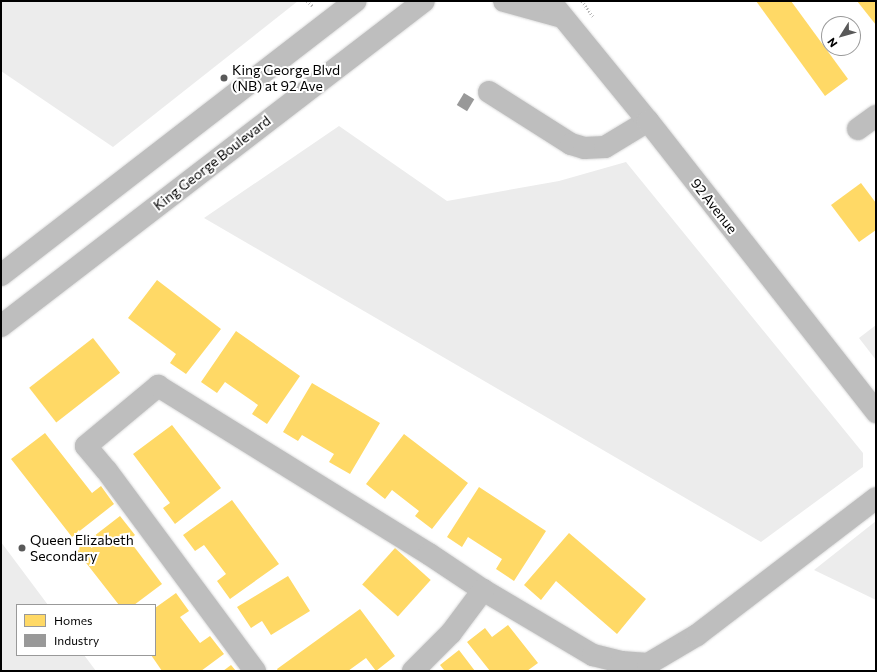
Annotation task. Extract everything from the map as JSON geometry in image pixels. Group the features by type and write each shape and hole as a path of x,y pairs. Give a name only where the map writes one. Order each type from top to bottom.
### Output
{"main road":[{"path":"1,275 356,1"},
{"name":"King George Boulevard","path":"1,326 424,1"},
{"path":"504,1 558,6"},
{"name":"92 Avenue","path":"558,6 876,412"},
{"path":"489,92 571,144 584,148 605,148 648,121"},
{"path":"858,129 876,116"},
{"path":"255,671 106,470 86,446 158,386 429,554 483,590 593,655 621,662 648,664 697,635 876,498"},
{"path":"413,671 451,633 483,590"}],"path":[{"path":"307,1 314,6"}],"shaded area":[{"path":"1,1 298,1 113,147 1,71"},
{"path":"339,126 447,201 559,181 626,162 863,453 863,467 761,542 204,218"},
{"path":"876,325 876,360 859,338"},
{"path":"876,521 876,600 814,570"},
{"path":"1,542 47,604 16,604 16,656 85,656 96,671 1,671"}],"building: Homes":[{"path":"756,1 791,1 821,42 821,56 831,56 848,79 825,96"},
{"path":"857,1 876,1 876,25"},
{"path":"861,183 876,203 876,230 859,242 831,205"},
{"path":"157,280 221,329 186,374 170,363 176,354 128,318"},
{"path":"236,331 300,376 267,424 252,414 258,405 225,382 217,393 201,382"},
{"path":"93,338 120,373 56,423 29,388"},
{"path":"312,383 380,423 350,474 329,462 334,454 302,435 298,441 283,432"},
{"path":"172,425 221,488 175,524 163,508 170,503 133,454"},
{"path":"45,433 92,493 101,486 114,504 72,537 11,459"},
{"path":"404,434 468,483 432,529 415,516 419,511 392,490 385,499 366,484"},
{"path":"479,487 546,531 514,581 496,569 502,559 468,537 462,547 447,537"},
{"path":"232,500 279,564 230,599 217,581 226,574 204,545 195,551 183,535"},
{"path":"120,516 135,535 129,540 162,584 135,604 118,604 76,550"},
{"path":"569,533 646,599 617,634 556,581 541,600 524,585"},
{"path":"395,548 431,580 398,617 362,584"},
{"path":"288,576 310,611 271,635 262,621 251,628 237,607"},
{"path":"176,593 189,611 180,617 200,643 210,636 224,654 201,671 162,671 152,656 156,656 156,607"},
{"path":"360,609 395,656 376,671 366,658 348,671 278,671 277,669"},
{"path":"508,625 538,663 527,671 490,671 467,642 485,628 492,637"},
{"path":"459,650 475,671 442,671 444,670 440,665"},
{"path":"231,665 236,671 223,671"}],"building: Industry":[{"path":"464,93 474,99 467,111 457,105"}],"place":[{"name":"King George Blvd (NB) at 92 Ave","path":"224,78"},
{"name":"Queen Elizabeth Secondary","path":"22,548"}]}
